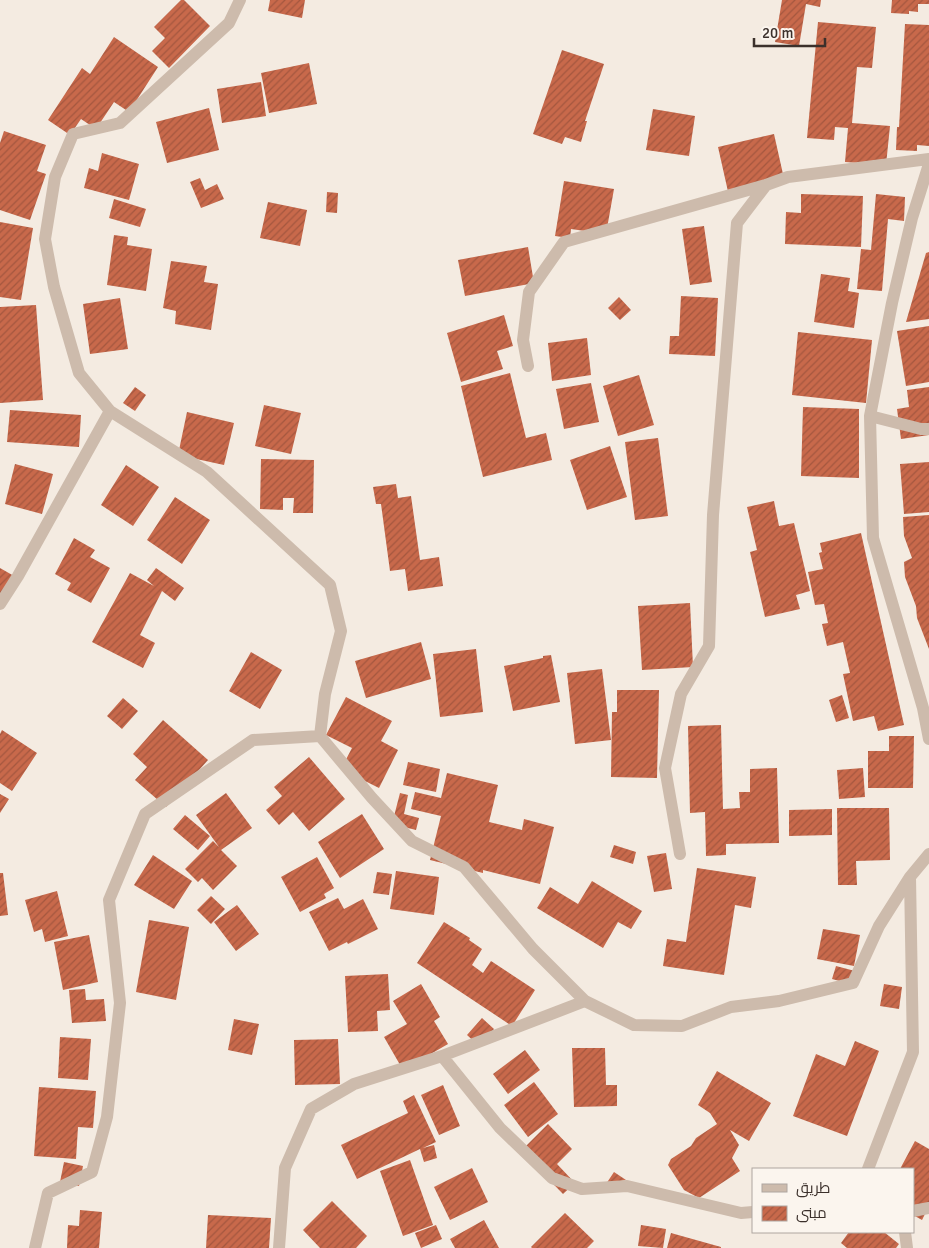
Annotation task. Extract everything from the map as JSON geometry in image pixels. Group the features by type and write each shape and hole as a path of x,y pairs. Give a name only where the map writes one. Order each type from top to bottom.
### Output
{"street":[{"path":"240,0 229,23 120,123 72,134 55,176 45,239 54,287 79,373 110,411 207,472 330,586 340,631 325,694 320,736 372,798 412,841 464,866 533,949 585,1002 634,1025 682,1026 731,1007 778,1001 853,983 879,926 910,877 929,854"},
{"path":"528,366 523,340 529,292 564,242 766,185 788,177 929,159"},
{"path":"929,164 912,218 892,303 870,416 873,538 923,708 929,739"},
{"path":"680,854 665,768 681,694 709,646 713,515 737,223 766,185"},
{"path":"0,604 18,576 110,411"},
{"path":"870,416 921,429 929,428"},
{"path":"923,708 929,722"},
{"path":"35,1248 48,1193 92,1172 107,1117 120,1003 109,900 145,814 253,740 320,736"},
{"path":"868,1168 913,1052 910,877"},
{"path":"279,1248 285,1168 311,1110 354,1084 442,1056 585,1002"},
{"path":"442,1056 500,1128 552,1178 582,1189 627,1186 741,1213 752,1212"},
{"path":"914,1212 929,1208"},
{"path":"905,1233 907,1248"}],"building":[{"path":"181,0 184,0 210,26 169,68 152,51 165,38 154,27"},
{"path":"270,0 305,0 302,18 268,11"},
{"path":"782,0 821,0 820,7 806,4 799,46 775,42"},
{"path":"892,0 929,0 929,4 918,4 918,12 909,11 909,14 891,13"},
{"path":"818,22 876,27 872,68 857,67 852,123 890,126 886,165 845,162 848,128 835,127 834,140 807,138"},
{"path":"905,24 929,25 929,146 917,145 917,151 896,150"},
{"path":"114,37 158,67 129,112 114,102 96,129 81,119 70,135 48,120 82,68 90,74"},
{"path":"562,50 604,64 585,121 587,121 581,142 565,137 562,144 533,134"},
{"path":"309,63 317,104 269,113 261,73"},
{"path":"261,82 266,116 222,123 217,89"},
{"path":"209,108 219,150 167,163 156,122"},
{"path":"653,109 695,116 689,156 646,150"},
{"path":"4,131 46,145 37,171 46,174 30,220 0,210 0,143"},
{"path":"774,134 785,183 729,196 718,147"},
{"path":"102,153 139,164 129,200 84,188 89,168 98,171"},
{"path":"200,178 205,190 217,184 224,199 201,208 190,182"},
{"path":"564,181 614,189 606,234 571,229 570,238 555,236"},
{"path":"327,192 338,193 337,213 326,212"},
{"path":"801,194 863,196 861,247 785,244 786,212 801,213"},
{"path":"876,194 905,197 904,221 888,219 882,291 857,289 861,249 871,250"},
{"path":"114,199 146,209 140,227 109,218"},
{"path":"268,202 307,210 300,246 260,238"},
{"path":"0,222 33,228 21,300 0,297"},
{"path":"704,226 712,282 690,285 682,229"},
{"path":"114,235 128,237 127,245 152,249 146,291 107,285"},
{"path":"528,247 534,283 465,296 458,260"},
{"path":"929,252 929,319 906,322 926,253"},
{"path":"171,261 207,266 204,282 218,284 211,330 175,324 176,311 163,308"},
{"path":"821,274 850,278 848,291 859,293 854,328 814,322"},
{"path":"681,296 718,298 715,356 669,354 670,336 679,336"},
{"path":"619,297 631,310 620,320 608,308"},
{"path":"120,298 128,349 90,354 83,304"},
{"path":"36,305 43,400 0,403 0,307"},
{"path":"504,315 513,346 497,351 503,369 461,382 447,333"},
{"path":"929,326 929,382 906,386 897,331"},
{"path":"798,332 872,340 866,403 792,395"},
{"path":"587,338 591,375 552,381 548,343"},
{"path":"510,373 526,438 546,433 552,460 483,477 461,386"},
{"path":"639,375 654,425 618,436 603,386"},
{"path":"591,383 599,422 564,429 556,389"},
{"path":"135,387 146,395 135,411 123,403"},
{"path":"929,387 929,435 901,439 897,409 909,407 907,390"},
{"path":"264,405 301,413 291,454 255,446"},
{"path":"803,407 859,409 859,478 801,476"},
{"path":"10,410 81,415 79,447 7,442"},
{"path":"187,412 234,423 224,465 178,455"},
{"path":"658,438 668,516 635,520 625,442"},
{"path":"610,446 627,497 587,510 570,460"},
{"path":"261,459 314,460 313,513 293,513 294,498 283,498 283,510 260,509"},
{"path":"929,462 929,512 904,514 900,464"},
{"path":"15,464 53,474 42,514 5,504"},
{"path":"126,465 159,487 133,526 101,505"},
{"path":"396,484 398,498 411,496 420,560 439,557 443,586 408,591 405,569 390,571 381,504 376,504 373,487"},
{"path":"175,497 210,520 182,564 147,540"},
{"path":"774,501 779,526 794,523 810,591 796,595 800,609 765,617 750,552 757,550 747,507"},
{"path":"929,515 929,649 917,618 916,606 905,577 904,562 912,558 904,536 903,517"},
{"path":"861,533 904,725 878,731 874,716 853,721 843,674 850,673 843,642 827,646 822,624 828,623 824,604 815,605 808,572 823,569 819,553 822,552 820,543"},
{"path":"74,538 95,550 90,557 110,568 91,603 67,590 71,583 55,574"},
{"path":"0,568 14,576 0,601"},
{"path":"156,568 184,588 175,601 162,591 140,635 155,643 143,668 92,642 130,573 154,586 147,580"},
{"path":"690,603 693,667 642,670 638,606"},
{"path":"421,642 431,679 366,698 355,661"},
{"path":"476,649 483,712 440,717 433,654"},
{"path":"251,652 282,670 260,709 229,691"},
{"path":"551,655 560,702 513,711 504,666"},
{"path":"602,669 611,740 575,744 567,673"},
{"path":"617,690 659,690 657,778 611,777 612,712 617,712"},
{"path":"842,695 849,718 836,722 829,700"},
{"path":"346,697 392,721 381,741 398,750 379,788 341,769 352,748 326,735"},
{"path":"123,698 138,711 122,729 107,716"},
{"path":"163,720 208,760 166,807 135,780 147,767 133,754"},
{"path":"721,725 723,809 740,808 739,792 750,792 750,769 777,768 779,843 726,844 726,855 706,856 705,812 690,813 688,726"},
{"path":"2,730 37,753 12,791 0,783 0,734"},
{"path":"889,736 914,736 913,788 868,788 868,751 889,751"},
{"path":"309,757 345,799 309,831 293,812 279,825 266,810 282,796 274,787"},
{"path":"408,762 440,769 436,792 403,785"},
{"path":"863,768 865,797 839,799 837,770"},
{"path":"447,773 498,785 489,822 522,830 524,819 554,827 540,884 483,870 483,873 430,860 441,816 411,809 415,792 441,798"},
{"path":"226,793 252,828 221,850 237,866 213,890 202,878 198,882 185,869 213,841 219,847 196,815"},
{"path":"400,793 408,795 404,814 419,818 416,830 392,824"},
{"path":"0,794 9,799 0,813"},
{"path":"837,808 889,808 890,860 856,861 857,885 838,885"},
{"path":"832,809 832,835 789,836 789,810"},
{"path":"362,814 384,849 340,878 318,842"},
{"path":"185,815 210,836 198,850 173,829"},
{"path":"614,845 636,852 633,864 610,857"},
{"path":"666,853 672,889 654,892 647,856"},
{"path":"153,855 192,881 174,909 134,885"},
{"path":"317,857 334,888 324,894 326,898 300,912 281,877"},
{"path":"697,868 756,877 751,908 735,905 724,975 663,966 667,939 686,942"},
{"path":"396,871 439,877 434,915 390,909"},
{"path":"377,872 392,874 389,895 373,893"},
{"path":"0,873 3,873 8,915 0,916"},
{"path":"592,881 642,911 631,929 618,922 603,948 537,908 550,887 578,904"},
{"path":"57,891 68,936 45,942 42,929 34,932 25,900"},
{"path":"211,896 225,909 211,924 197,910"},
{"path":"338,898 344,909 363,899 378,929 329,951 309,912"},
{"path":"237,905 259,934 236,951 214,922"},
{"path":"149,920 189,927 176,1000 136,992"},
{"path":"444,922 470,938 469,940 482,949 472,965 483,973 491,961 535,990 512,1026 417,963"},
{"path":"823,929 860,935 854,966 817,959"},
{"path":"89,935 98,982 63,990 54,942"},
{"path":"836,966 855,971 851,984 832,979"},
{"path":"388,974 390,1010 377,1011 378,1031 348,1032 345,976"},
{"path":"421,984 440,1017 434,1021 448,1044 403,1070 384,1037 407,1024 393,1001"},
{"path":"884,984 902,987 899,1009 880,1006"},
{"path":"85,989 86,1000 104,999 106,1021 72,1023 69,990"},
{"path":"482,1018 494,1029 479,1046 467,1035"},
{"path":"234,1019 259,1024 252,1055 228,1050"},
{"path":"60,1037 91,1039 88,1080 58,1078"},
{"path":"338,1039 340,1084 295,1085 294,1040"},
{"path":"855,1041 879,1051 847,1136 793,1116 816,1054 845,1066"},
{"path":"572,1048 605,1048 606,1085 617,1085 617,1106 574,1107"},
{"path":"525,1050 540,1070 508,1094 493,1074"},
{"path":"717,1071 771,1103 749,1141 730,1130 739,1145 732,1158 740,1171 699,1198 684,1190 668,1165 671,1159 691,1146 696,1138 717,1124 710,1113 698,1105"},
{"path":"534,1082 558,1114 528,1137 504,1105"},
{"path":"443,1085 460,1126 439,1135 421,1095"},
{"path":"39,1087 96,1091 93,1128 78,1127 76,1159 34,1156"},
{"path":"414,1095 436,1142 423,1148 434,1145 437,1158 424,1162 420,1149 357,1179 341,1145 408,1113 403,1101"},
{"path":"548,1124 572,1149 557,1164 575,1183 563,1194 521,1151"},
{"path":"915,1141 929,1149 929,1206 922,1220 914,1216 914,1168 901,1168"},
{"path":"410,1160 433,1225 403,1236 380,1171"},
{"path":"64,1162 83,1166 79,1186 60,1182"},
{"path":"472,1168 488,1202 450,1220 434,1187"},
{"path":"614,1172 626,1180 606,1184"},
{"path":"332,1201 367,1236 356,1248 320,1248 303,1230"},
{"path":"80,1210 102,1212 99,1248 67,1248 68,1225 79,1226"},
{"path":"565,1213 594,1241 587,1248 532,1248 531,1247"},
{"path":"208,1215 271,1218 269,1248 206,1248"},
{"path":"484,1220 499,1248 455,1248 450,1239"},
{"path":"436,1225 442,1239 421,1248 415,1233"},
{"path":"641,1225 666,1229 663,1248 638,1246"},
{"path":"671,1233 721,1247 721,1248 667,1248"},
{"path":"848,1233 885,1233 899,1244 896,1248 847,1248 841,1243"}]}
